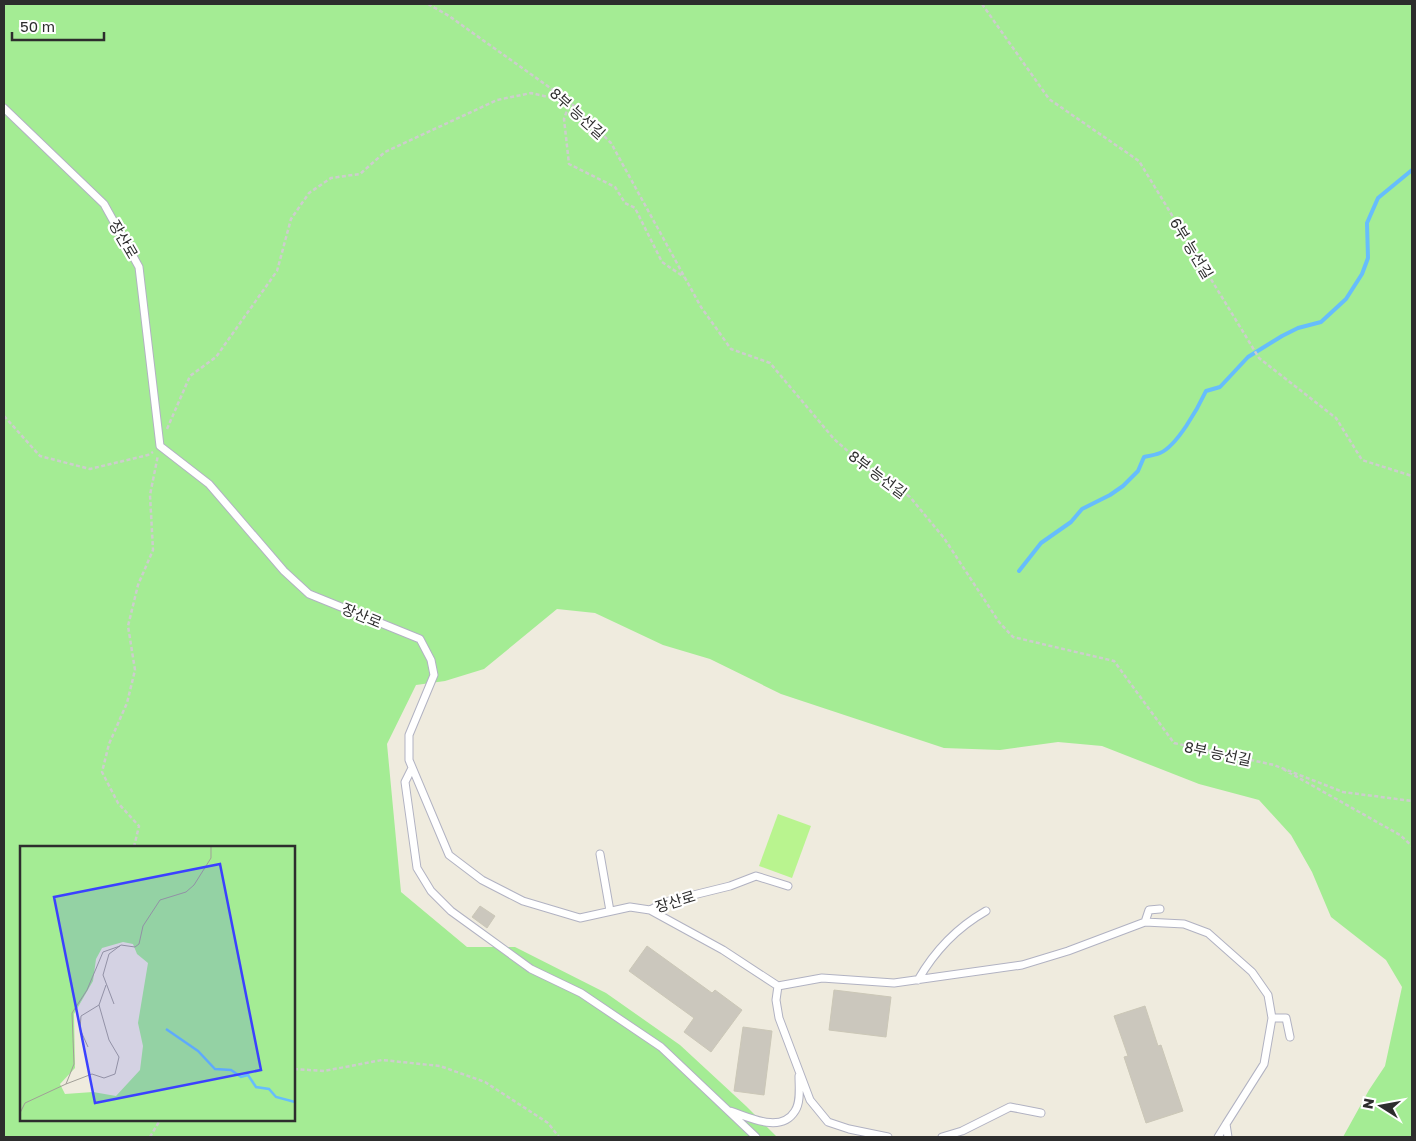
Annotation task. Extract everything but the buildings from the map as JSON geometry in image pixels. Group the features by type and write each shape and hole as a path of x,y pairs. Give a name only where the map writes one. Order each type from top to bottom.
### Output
{"lane":[{"name":"장산로","path":"4,108 104,204 139,267 160,446 209,484 284,572 309,594 420,639 431,660 434,675 409,735 408,760 449,855 482,880 523,901 580,918 630,907 650,910 665,902 730,886 756,876 788,886"},
{"path":"412,768 404,782 417,868 431,891 450,911 531,969 580,993 661,1048 756,1137"},
{"path":"600,854 610,911"},
{"path":"1145,922 1149,910 1160,909"},
{"path":"650,910 723,950 778,986 822,978 894,983 1022,965 1068,951 1145,922 1184,924 1208,933 1252,972 1268,995 1272,1018 1264,1064 1218,1137"},
{"path":"918,980 935,954 968,921 986,911"},
{"path":"778,986 776,1000 779,1018 810,1100 828,1122 848,1129 888,1137"},
{"path":"1272,1018 1286,1018 1290,1037"},
{"path":"727,1110 771,1123 785,1121 795,1111 800,1072"},
{"path":"942,1137 962,1131 1010,1107 1041,1113"},
{"path":"1226,1124 1228,1137"}],"path":[{"name":"8부 능선길","path":"428,4 449,16 570,102 611,143 701,307 731,349 770,363 834,439 867,468 910,497 944,538 998,622 1013,637 1114,661 1174,743 1274,765 1344,792 1412,801"},
{"name":"6부 능선길","path":"982,4 1049,99 1139,160 1259,358 1336,418 1362,460 1412,476"},
{"path":"134,846 139,826 118,803 102,772 109,744 127,703 135,670 128,626 138,585 154,550 150,495 160,446 190,376 216,357 277,272 291,219 309,193 331,178 360,174 385,152 497,100 531,93 570,102 564,119 569,164 616,187 625,204 635,208 662,262 685,278"},
{"path":"4,416 40,456 90,469 148,455 160,446"},
{"path":"1274,765 1400,835 1412,846"},
{"path":"295,1069 324,1071 382,1060 440,1066 485,1082 548,1123 559,1137"},
{"path":"150,1137 159,1121"}],"green space":[{"path":"4,4 1412,4 1412,1137 1343,1137 1369,1090 1385,1066 1402,987 1386,960 1331,917 1312,872 1291,835 1259,800 1199,784 1102,746 1058,742 1000,750 944,748 781,694 710,659 663,645 595,613 557,609 484,669 445,681 416,685 387,744 401,892 467,947 515,947 606,993 680,1045 777,1137 4,1137"},
{"path":"778,814 811,826 792,878 759,866"}],"waterway":[{"path":"1019,571 1041,543 1071,522 1082,509 1123,486 1138,471 1144,457 1167,449 1180,435 1206,391 1220,387 1248,357 1282,336 1298,328 1321,322 1346,299 1362,274 1368,258 1367,223 1378,198 1412,170"}]}
